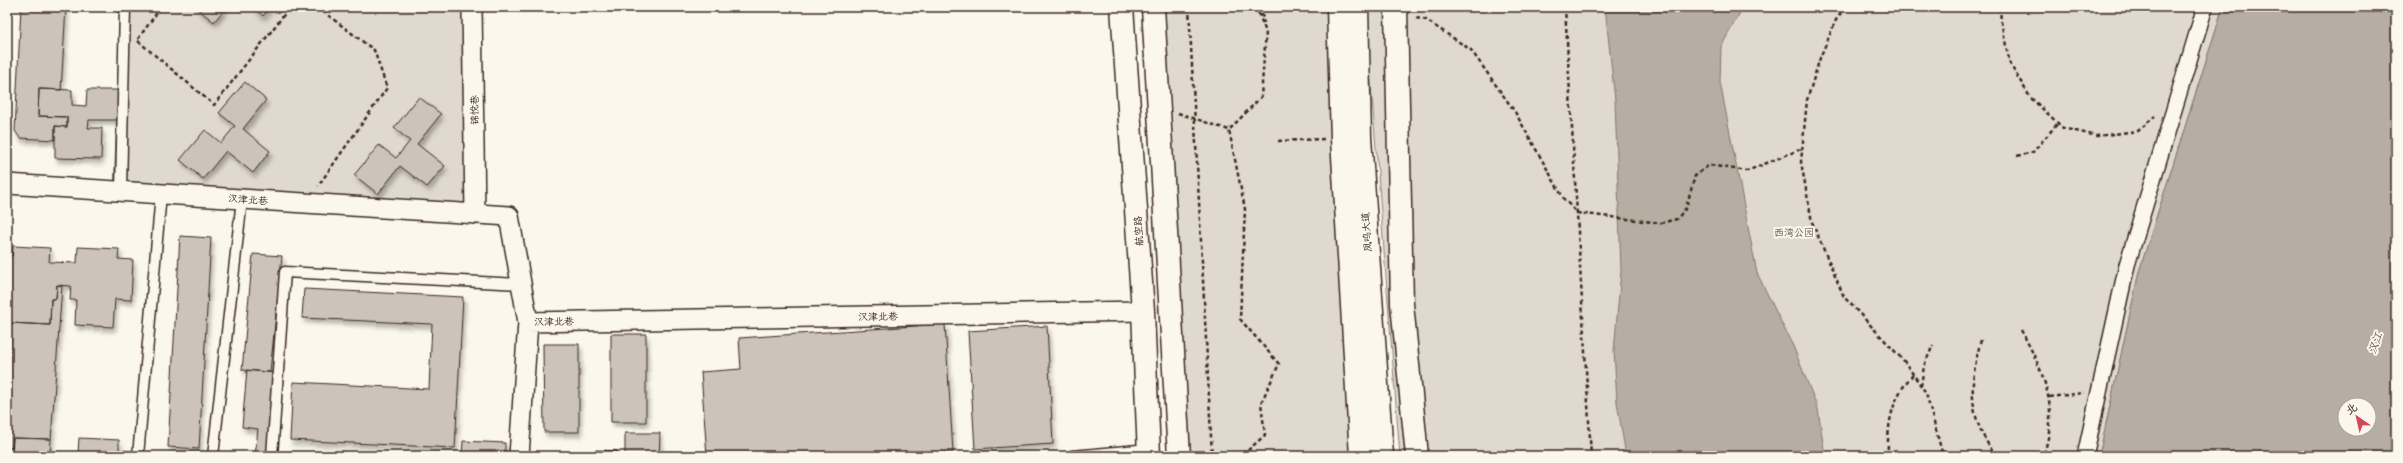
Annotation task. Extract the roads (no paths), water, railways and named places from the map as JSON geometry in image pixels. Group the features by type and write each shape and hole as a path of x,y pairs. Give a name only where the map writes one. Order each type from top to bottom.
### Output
{"main road":[{"name":"航空路","path":"1122,7 1143,311 1149,453"},
{"path":"1153,7 1160,107 1179,456"},
{"name":"凤鸣大道","path":"1338,7 1342,139 1361,456"},
{"name":"凤鸣大道","path":"1357,7 1360,137 1382,456"},
{"path":"1396,11 1402,304 1417,456"}],"street":[{"name":"锦悦巷","path":"472,7 475,214"},
{"path":"2085,456 2127,265 2205,7"},
{"name":"汉津北巷","path":"7,184 509,216 528,322 1143,311"},
{"path":"519,456 528,322"}],"lane":[{"path":"121,191 126,7"},
{"path":"138,456 161,194"},
{"path":"213,456 242,199"},
{"path":"272,456 286,272 521,284"},
{"path":"1072,456 1149,453"}],"water":[{"path":"1605,7 1743,7 1721,47 1720,82 1757,273 1793,346 1818,409 1825,456 1626,456 1617,402 1614,351 1621,271 1615,100"},
{"name":"汉江","path":"2223,7 2396,7 2396,456 2099,456 2139,272"}],"park label":[{"name":"西湾公园","path":"1794,232"}]}
